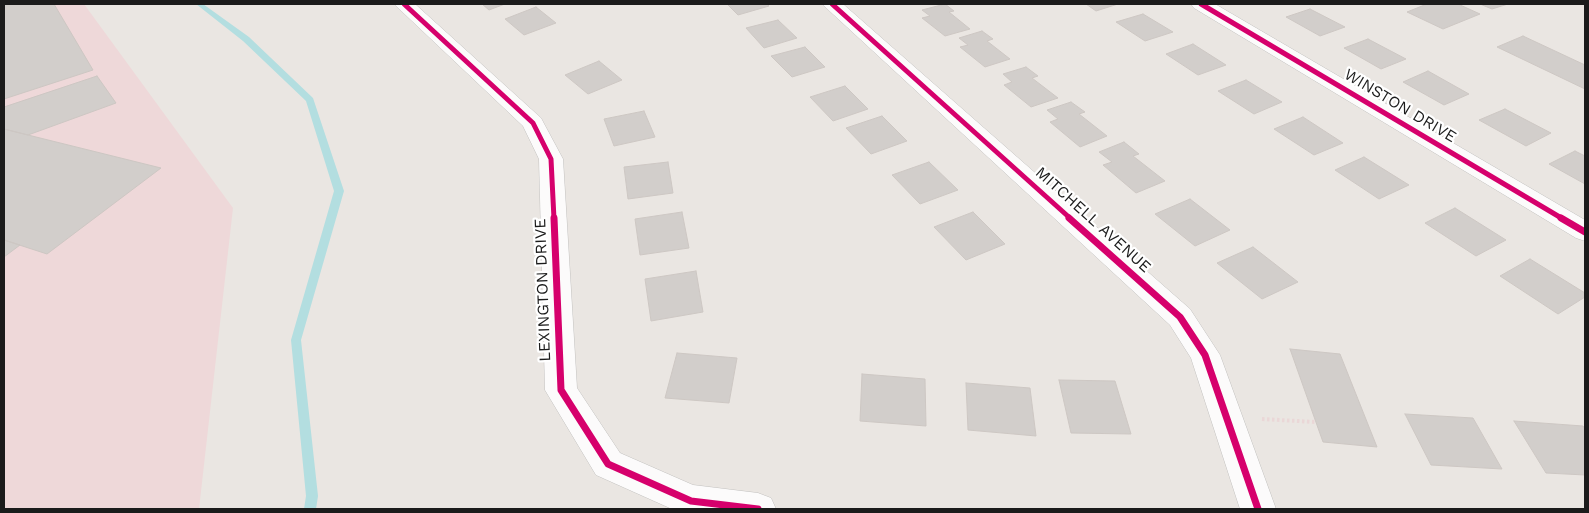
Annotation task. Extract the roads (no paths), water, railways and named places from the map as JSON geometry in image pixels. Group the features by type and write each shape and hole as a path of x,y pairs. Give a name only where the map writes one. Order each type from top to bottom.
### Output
{"street":[{"name":"LEXINGTON DRIVE","path":"404,4 534,123 552,159 561,390 608,464 690,501 758,509"},
{"name":"MITCHELL AVENUE","path":"832,4 1180,317 1206,355 1258,509"},
{"name":"WINSTON DRIVE","path":"1212,5 1585,232"}],"waterway":[{"path":"199,4 246,39 310,100 339,191 296,340 312,496 310,509"}]}
